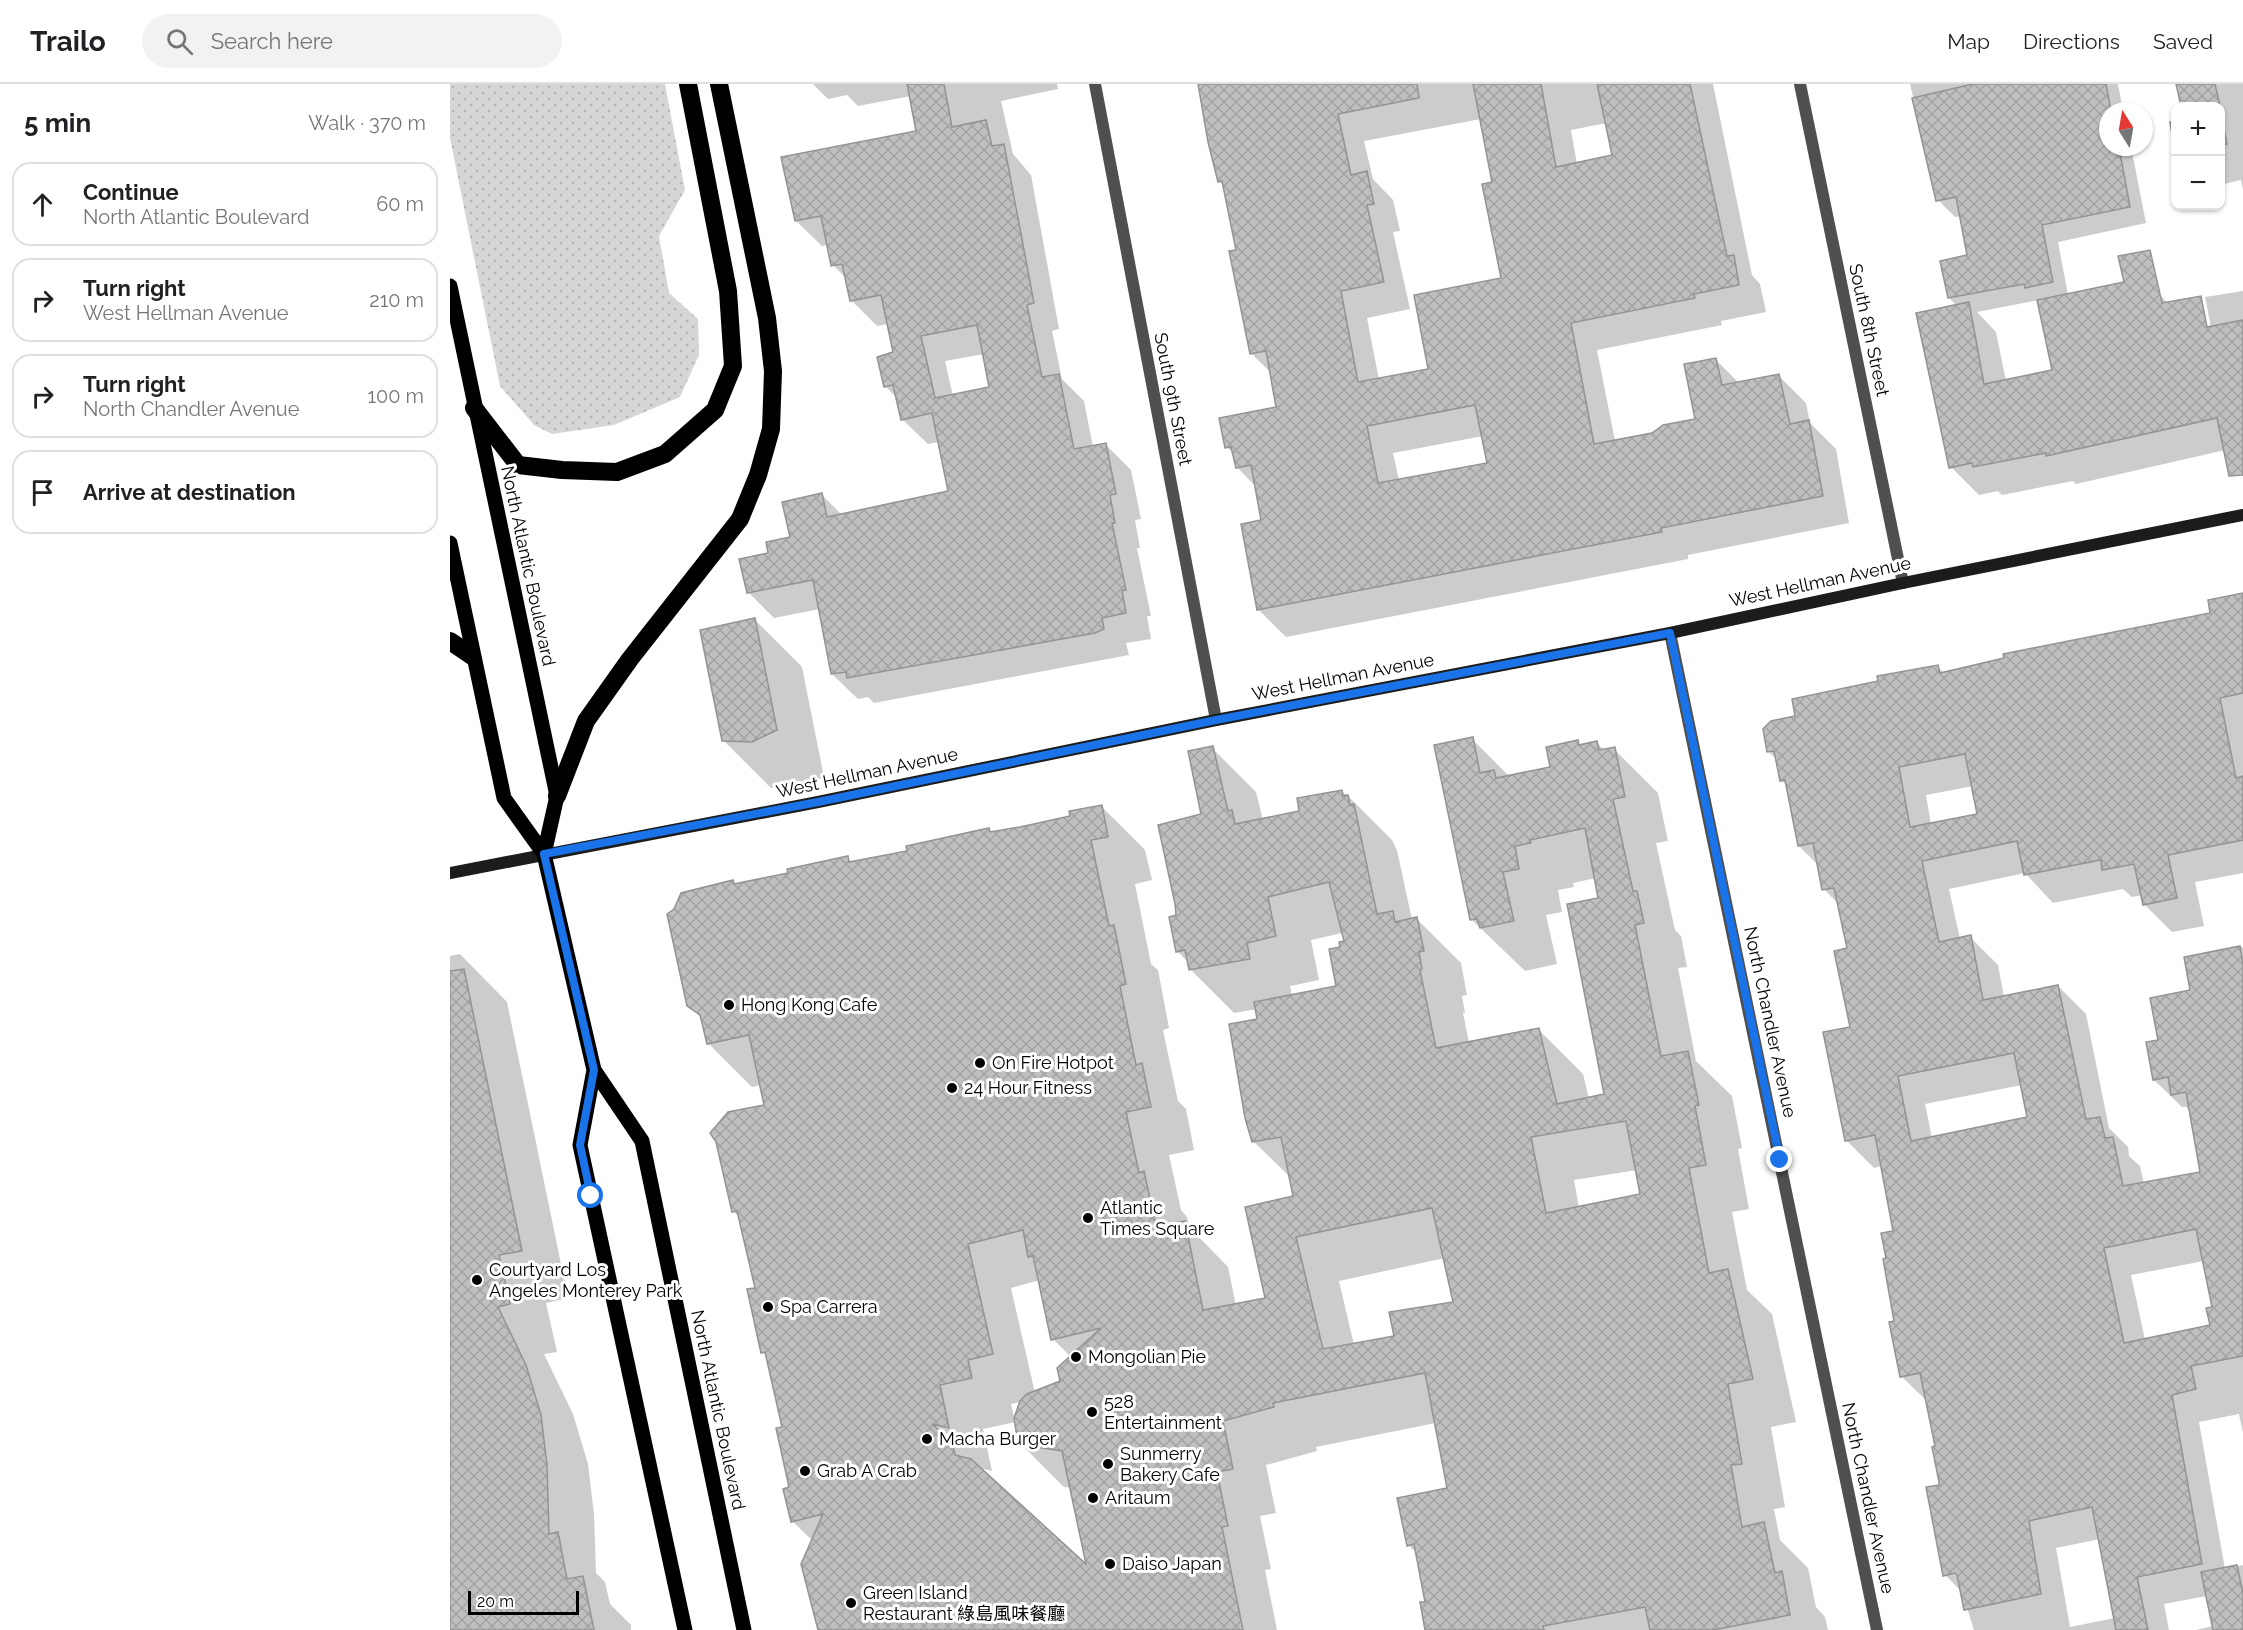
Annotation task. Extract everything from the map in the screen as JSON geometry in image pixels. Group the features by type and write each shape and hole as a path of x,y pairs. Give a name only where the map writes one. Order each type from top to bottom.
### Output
{"highway":[{"path":"474,408 518,465 562,470 617,472 665,454 715,410 733,366 728,291 688,84"},
{"path":"557,796 586,721 740,519 758,476 771,429 773,371 767,318 719,84"},
{"path":"450,641 472,656"}],"main road":[{"name":"North Atlantic Boulevard","path":"450,286 557,796 544,854"},
{"name":"North Atlantic Boulevard","path":"450,543 472,656 504,798 544,854 594,1070 642,1142 744,1630"},
{"name":"North Atlantic Boulevard","path":"594,1070 580,1145 685,1630"}],"street":[{"name":"South 9th Street","path":"1095,84 1216,720"},
{"name":"South 8th Street","path":"1800,84 1903,583"},
{"name":"West Hellman Avenue","path":"450,873 807,804 1216,720 1670,633 1903,583 2243,515"},
{"name":"North Chandler Avenue","path":"1670,633 1876,1630"}],"shaded area":[{"path":"450,84 665,84 685,190 659,236 669,293 698,319 699,355 680,397 614,425 552,434 534,425 500,386 450,138"}],"building":[{"path":"907,84 944,84 952,127 986,120 992,146 1004,144 1034,303 1027,305 1042,377 1059,374 1074,449 1106,443 1116,494 1110,495 1115,523 1112,523 1126,590 1122,591 1126,613 1102,618 1104,629 1095,633 847,678 846,672 831,674 813,580 747,593 739,559 768,553 766,542 790,537 782,502 822,493 827,517 948,491 932,413 901,420 893,385 884,387 877,357 893,352 881,295 850,301 842,264 831,266 821,216 795,221 781,157 916,131","holes":["977,325 989,387 935,398 921,336"]},
{"path":"1198,84 1417,84 1419,98 1338,114 1351,175 1367,171 1374,204 1367,205 1384,282 1341,291 1358,382 1428,369 1414,295 1501,278 1482,184 1492,182 1473,84 1541,84 1556,167 1612,155 1597,84 1690,84 1727,256 1734,255 1739,285 1694,294 1695,298 1571,323 1594,444 1652,433 1663,425 1695,419 1684,364 1716,358 1722,385 1779,374 1790,424 1809,420 1823,496 1661,528 1662,532 1257,610 1241,524 1261,520 1251,465 1236,468 1231,447 1225,448 1219,418 1276,407 1266,351 1250,354 1229,251 1236,250 1222,181 1218,182","holes":["1475,405 1487,463 1378,483 1367,426"]},
{"path":"1973,84 2106,84 2109,102 2099,102 2099,156 2121,156 2130,207 2042,225 2053,282 2025,288 2024,284 1948,298 1940,261 1967,255 1956,197 1936,201 1912,98"},
{"path":"2176,84 2215,84 2219,102 2180,102"},
{"path":"2150,250 2162,303 2201,296 2207,327 2243,320 2243,475 2229,476 2217,418 2046,456 2046,453 1973,467 1972,463 1949,468 1916,313 1969,302 1984,384 2052,370 2037,300 2124,282 2118,256"},
{"path":"2243,593 2243,693 2220,698 2236,778 2243,776 2243,840 2168,855 2177,898 2143,905 2134,864 2102,870 2101,860 2024,875 2017,841 1922,861 1939,942 1971,935 1983,1000 2058,985 2086,1119 2100,1117 2105,1138 2113,1137 2123,1186 2200,1172 2186,1092 2171,1095 2168,1077 2153,1080 2146,1042 2158,1040 2150,998 2190,990 2184,957 2240,946 2243,964 2243,1356 2191,1366 2196,1389 2172,1395 2202,1564 2137,1577 2148,1630 2116,1630 2092,1507 2029,1521 2041,1594 1964,1610 1957,1575 1955,1573 1943,1576 1926,1487 1939,1485 1939,1482 1932,1447 1935,1446 1920,1373 1900,1377 1889,1322 1894,1321 1883,1259 1886,1258 1881,1233 1893,1231 1875,1135 1845,1141 1823,1032 1850,1027 1834,951 1847,948 1834,888 1822,890 1813,843 1798,846 1785,780 1780,781 1774,751 1767,752 1763,729 1771,721 1795,716 1792,699 1878,681 1877,676 1938,665 1940,673 2004,658 2003,654 2210,613 2208,600","holes":["1965,754 1977,814 1910,827 1899,767","2014,1053 2027,1117 1911,1141 1898,1076","2196,1229 2212,1307 2206,1308 2210,1325 2124,1343 2104,1248"]},
{"path":"755,618 777,730 752,742 722,741 700,630"},
{"path":"1473,737 1480,773 1494,770 1496,778 1550,767 1546,747 1578,740 1579,745 1597,741 1599,750 1615,747 1625,797 1613,799 1633,891 1637,891 1644,923 1635,925 1661,1056 1688,1051 1699,1105 1695,1106 1706,1165 1689,1168 1709,1273 1728,1269 1753,1379 1728,1384 1742,1464 1731,1465 1742,1527 1764,1522 1775,1573 1782,1571 1790,1615 1713,1630 1650,1630 1645,1607 1543,1626 1544,1630 1425,1630 1420,1602 1425,1602 1414,1544 1407,1546 1397,1498 1447,1488 1425,1373 1273,1403 1274,1407 1223,1421 1233,1469 1217,1472 1228,1526 1222,1527 1243,1630 818,1630 801,1564 823,1514 791,1522 783,1489 789,1487 776,1428 782,1427 765,1352 761,1353 747,1289 755,1288 737,1211 732,1212 716,1142 710,1133 728,1112 764,1105 749,1035 707,1044 700,1015 687,1006 667,914 674,909 681,893 733,880 734,884 788,873 787,869 848,856 849,862 907,851 906,846 989,828 990,832 1020,827 1070,816 1069,811 1102,805 1108,837 1091,840 1109,926 1114,925 1126,984 1120,986 1136,1065 1142,1063 1151,1107 1126,1112 1139,1173 1144,1171 1156,1227 1185,1221 1203,1310 1265,1298 1245,1207 1293,1196 1281,1137 1252,1142 1245,1118 1229,1024 1257,1019 1254,1002 1336,986 1329,949 1340,947 1339,942 1344,941 1329,882 1268,897 1276,936 1247,943 1250,959 1189,970 1185,950 1176,952 1169,917 1176,915 1175,904 1158,825 1201,814 1188,751 1213,746 1228,811 1232,810 1235,824 1299,811 1297,798 1342,790 1343,796 1348,795 1350,805 1354,804 1377,914 1393,911 1395,922 1417,917 1424,951 1419,952 1422,969 1420,970 1436,1048 1539,1028 1557,1104 1604,1094 1567,904 1598,898 1585,828 1530,840 1531,843 1515,846 1519,869 1503,872 1514,921 1480,928 1477,919 1470,920 1434,745","holes":["1626,1121 1640,1194 1546,1213 1531,1137","1432,1208 1453,1302 1389,1312 1394,1336 1323,1349 1296,1237","1023,1230 1028,1257 1033,1256 1051,1340 1101,1328 1057,1368 1060,1381 1027,1394 1020,1401 1014,1418 1018,1444 1062,1451 1086,1564 971,1459 955,1455 952,1442 932,1424 949,1428 940,1385 972,1378 968,1360 993,1354 968,1244"]},
{"name":"Courtyard Los Angeles Monterey Park","path":"464,969 522,1251 499,1255 510,1304 498,1307 526,1365 541,1415 547,1465 549,1534 558,1532 567,1579 583,1576 594,1630 450,1630 450,971"},
{"path":"2237,1565 2243,1593 2243,1630 2213,1630 2201,1572"}],"place":[{"name":"Hong Kong Cafe","path":"729,1005"},
{"name":"On Fire Hotpot","path":"980,1063"},
{"name":"24 Hour Fitness","path":"952,1088"},
{"name":"Atlantic Times Square","path":"1088,1218"},
{"name":"Courtyard Los Angeles Monterey Park","path":"477,1280"},
{"name":"Spa Carrera","path":"768,1307"},
{"name":"Mongolian Pie","path":"1076,1357"},
{"name":"528 Entertainment","path":"1092,1412"},
{"name":"Macha Burger","path":"927,1439"},
{"name":"Sunmerry Bakery Cafe","path":"1108,1464"},
{"name":"Grab A Crab","path":"805,1471"},
{"name":"Aritaum","path":"1093,1498"},
{"name":"Daiso Japan","path":"1110,1564"},
{"name":"Green Island Restaurant 綠島風味餐廳","path":"851,1603"}],"route":[{"path":"591,1196 580,1145 594,1070 544,854 818,802 1216,720 1670,633 1780,1160"}]}
